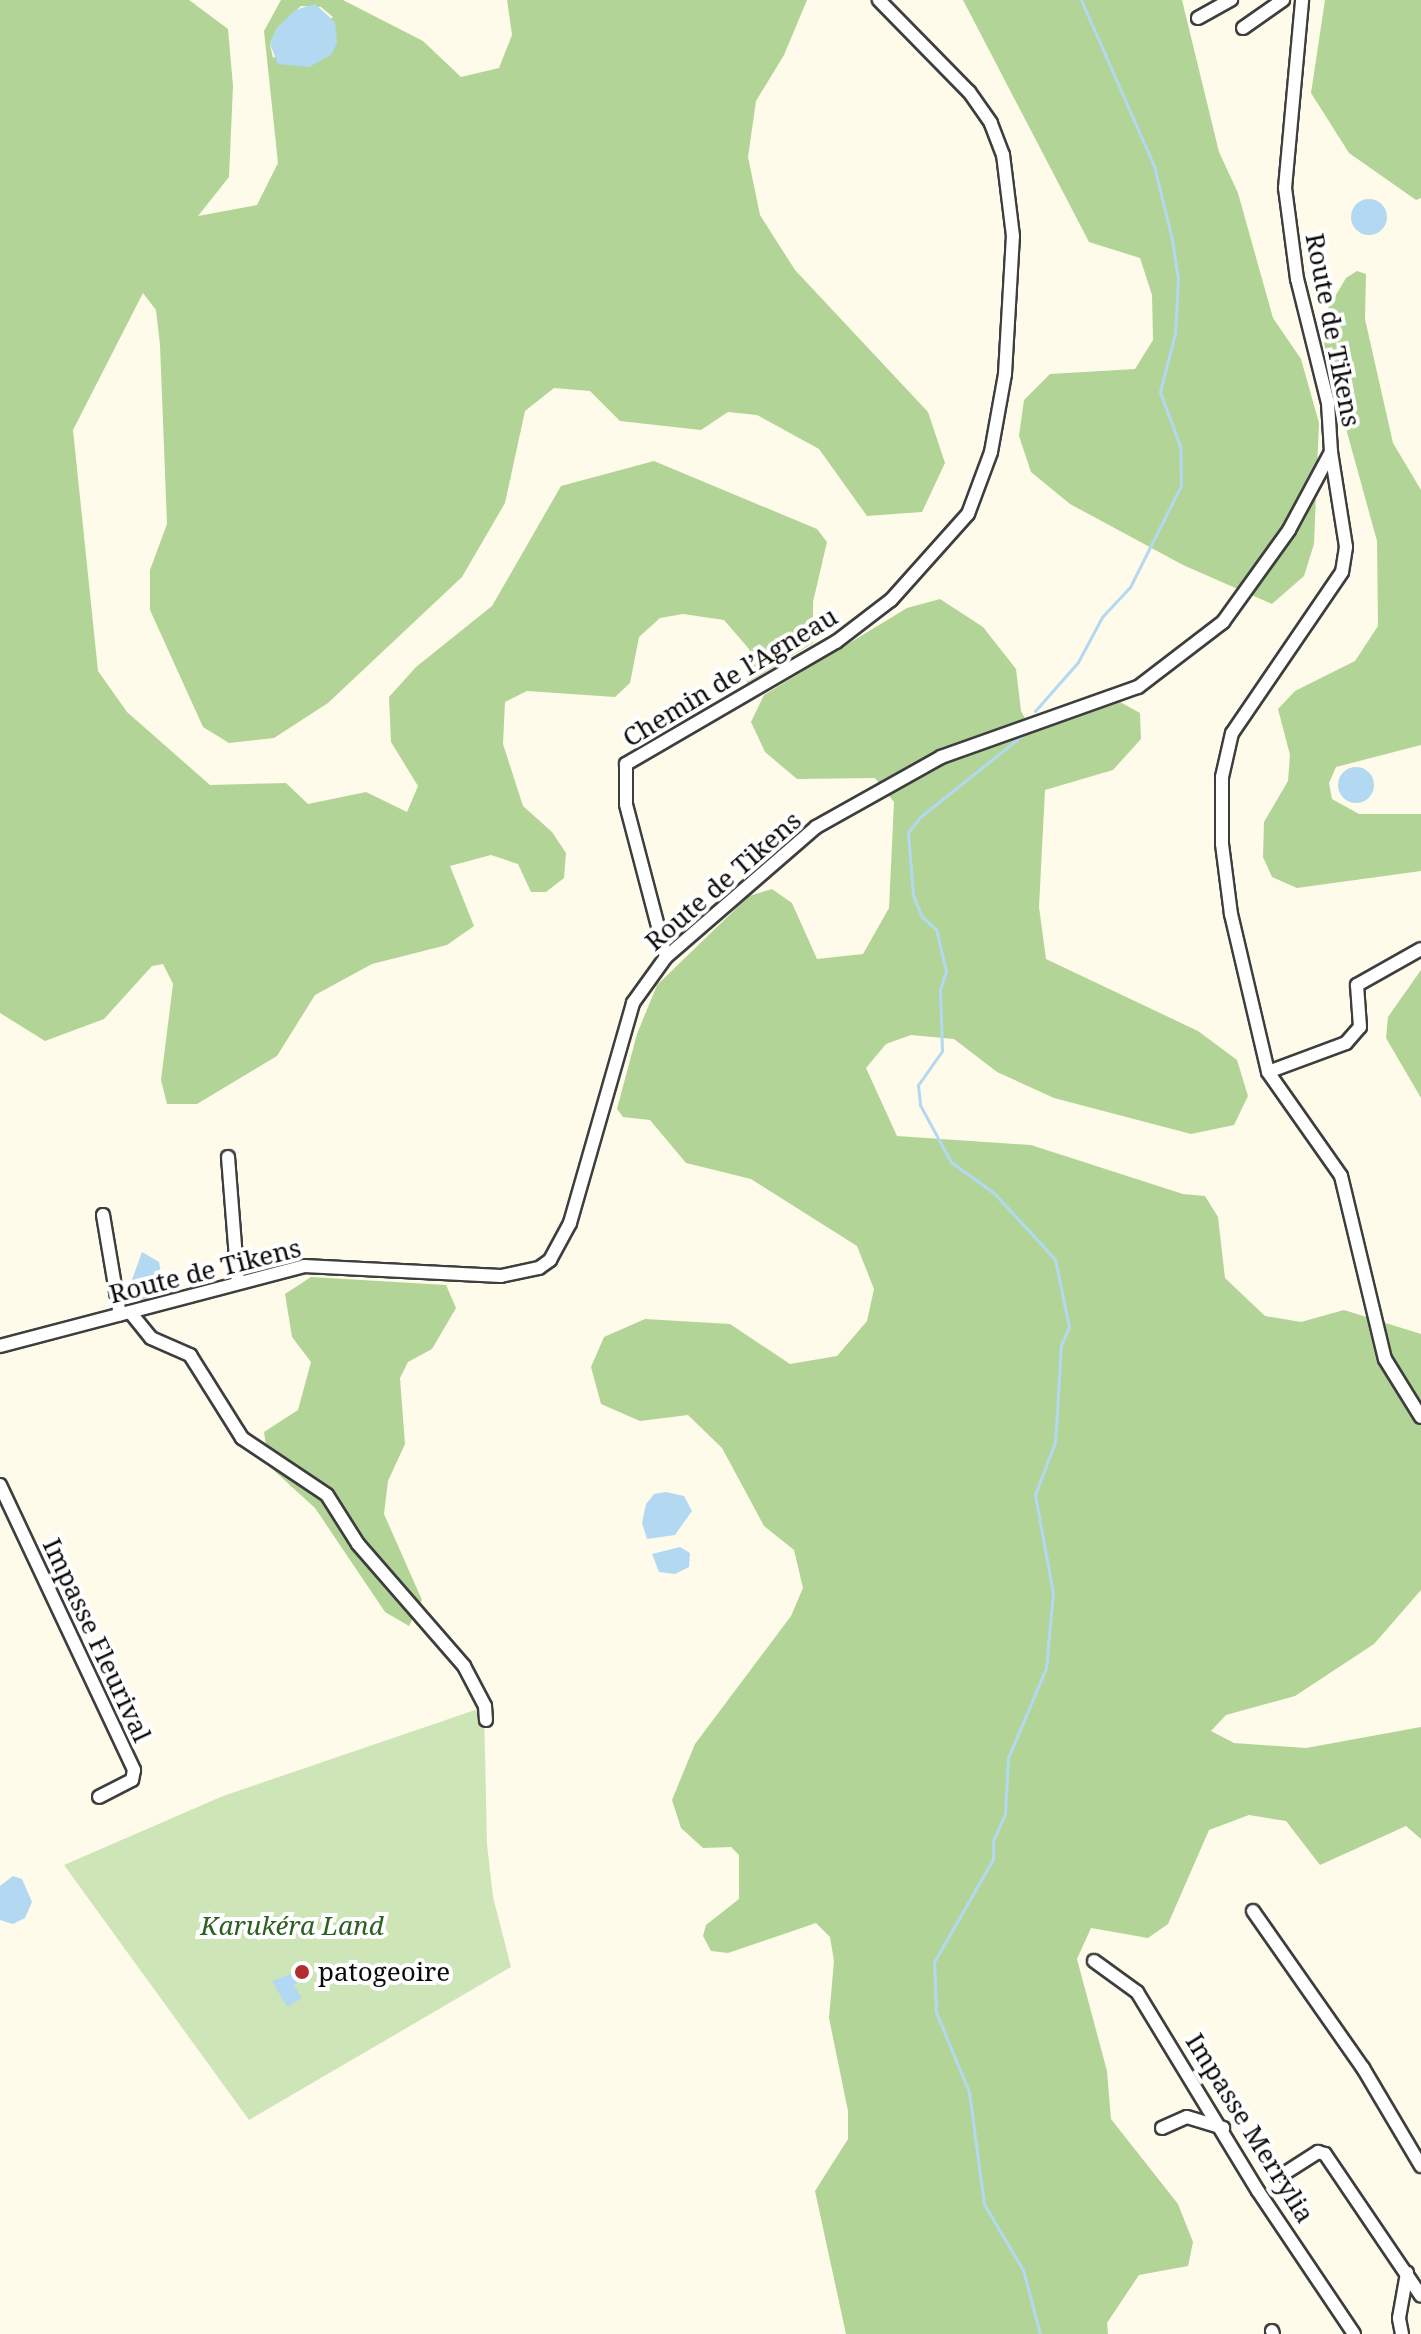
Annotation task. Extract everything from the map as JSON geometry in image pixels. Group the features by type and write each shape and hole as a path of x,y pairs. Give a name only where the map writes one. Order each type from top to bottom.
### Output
{"street":[{"name":"Chemin de l’Agneau","path":"666,957 626,804 626,764 643,750 724,709 836,642 891,600 968,514 991,452 1005,374 1013,236 1003,155 991,123 969,92 879,0"},
{"path":"1198,18 1231,0"},
{"path":"1243,28 1283,0"},
{"name":"Route de Tikens","path":"0,1346 304,1266 501,1276 539,1268 550,1260 570,1223 633,1003 644,981 666,957 816,827 941,757 1138,687 1171,665 1223,622 1252,587 1331,452 1328,403 1297,279 1285,188 1302,0"},
{"path":"1331,452 1346,547 1342,572 1232,733 1222,777 1222,844 1231,914 1268,1072 1341,1176 1385,1359 1421,1417"},
{"path":"1268,1072 1346,1043 1360,1027 1357,985 1421,949"},
{"path":"228,1157 238,1283"},
{"path":"103,1215 125,1314 151,1338 190,1355 242,1438 327,1495 358,1544 464,1666 485,1706 486,1720"},
{"name":"Impasse Fleurival","path":"0,1485 134,1770 132,1780 99,1797"},
{"path":"1253,1911 1363,2068 1421,2166"},
{"name":"Impasse Merrylia","path":"1094,1961 1132,1986 1223,2128 1258,2191 1354,2334"},
{"path":"1162,2128 1187,2117 1223,2128"},
{"path":"1282,2175 1323,2152 1421,2296"},
{"path":"1402,2334 1399,2318 1407,2273"}],"green space":[{"path":"0,0 189,0 228,29 233,86 229,177 198,216 257,205 278,163 264,31 281,0 343,0 423,41 461,77 499,68 512,35 507,0 807,0 784,55 756,101 748,157 760,215 795,270 928,412 945,463 922,512 867,516 819,449 757,415 728,412 701,430 620,421 590,391 554,388 525,411 505,503 462,577 328,703 274,738 229,743 203,727 150,610 150,570 167,524 160,345 156,310 143,293 73,430 98,671 127,712 210,785 286,783 308,804 366,792 407,812 418,786 391,742 389,697 416,667 492,606 561,486 654,461 817,529 827,542 813,602 813,643 747,683 749,649 724,620 683,614 660,618 639,637 630,683 615,697 527,691 505,702 503,744 523,806 552,832 566,853 564,878 546,892 531,892 518,864 491,855 450,866 474,926 447,945 372,964 315,995 277,1056 197,1104 167,1104 161,1080 173,984 163,964 152,966 104,1019 45,1041 0,1013","holes":["301,6 321,7 333,17 273,58 270,44 277,28"]},
{"path":"963,0 1182,0 1219,152 1238,193 1273,318 1301,359 1319,423 1314,544 1304,576 1272,604 1183,565 1070,504 1031,472 1019,436 1024,400 1050,374 1135,369 1153,340 1152,295 1140,258 1089,242"},
{"path":"1325,0 1421,0 1421,198 1416,200 1349,153 1311,93"},
{"path":"1357,271 1366,274 1365,319 1393,443 1421,490 1421,745 1336,767 1329,783 1332,799 1359,814 1421,814 1421,871 1297,888 1272,877 1263,857 1264,822 1288,781 1290,755 1278,709 1295,691 1355,661 1378,626 1377,541 1326,356 1321,320 1346,278"},
{"path":"940,599 983,627 1016,669 1021,711 1033,733 1120,702 1140,713 1141,739 1113,770 1045,790 1039,907 1046,959 1198,1031 1237,1060 1248,1096 1234,1125 1191,1134 1054,1098 997,1072 954,1039 911,1035 886,1044 866,1068 897,1136 1031,1145 1183,1194 1205,1196 1218,1217 1225,1278 1265,1316 1301,1322 1344,1310 1421,1334 1421,1590 1374,1644 1295,1696 1226,1715 1211,1731 1234,1743 1306,1748 1421,1727 1421,1839 1406,1826 1320,1865 1286,1821 1249,1815 1209,1830 1168,1924 1148,1938 1091,1928 1077,1959 1107,2071 1111,2119 1178,2204 1193,2242 1188,2266 1139,2275 1107,2323 1108,2334 846,2334 815,2191 848,2139 848,2111 829,2018 834,1961 830,1937 816,1923 728,1953 711,1951 703,1936 706,1925 739,1899 739,1855 731,1847 703,1848 681,1828 672,1800 695,1744 791,1616 803,1588 794,1550 764,1526 722,1448 688,1415 640,1421 601,1404 591,1367 604,1337 645,1319 730,1324 790,1364 837,1356 867,1321 874,1289 857,1246 751,1179 686,1163 650,1120 623,1117 617,1109 637,1034 657,985 749,896 772,889 792,903 817,959 863,954 889,908 894,802 875,778 797,779 765,752 751,722 764,695 907,608"},
{"path":"1421,970 1421,1098 1386,1038 1388,1017"},
{"path":"311,1277 446,1285 456,1308 432,1349 408,1362 400,1378 405,1444 388,1481 384,1514 422,1600 409,1626 385,1612 315,1508 269,1466 264,1432 298,1410 311,1362 292,1337 285,1294"},
{"name":"Karukéra Land","path":"484,1707 487,1844 493,1897 511,1967 249,2120 64,1865 223,1796"}],"water":[{"path":"315,4 335,22 337,43 331,55 309,67 278,64 270,44 277,28 295,10"},
{"path":"1369,199 1382,204 1387,217 1382,230 1369,235 1356,230 1351,217 1356,204"},
{"path":"1356,767 1369,772 1374,785 1369,798 1356,803 1343,798 1338,785 1343,772"},
{"path":"142,1252 159,1262 164,1290 158,1298 142,1301 131,1296 129,1288"},
{"path":"666,1492 684,1496 692,1511 675,1535 647,1539 642,1523 646,1504 654,1494"},
{"path":"680,1547 690,1553 689,1567 675,1574 659,1572 652,1554"},
{"path":"13,1876 22,1879 32,1902 25,1918 13,1924 0,1920 0,1886"},
{"path":"306,1968 306,1977 294,1985 302,1998 287,2007 272,1981"}],"waterway":[{"path":"1035,711 1078,662 1102,617 1130,587 1181,485 1180,446 1160,392 1175,333 1178,279 1172,239 1154,166 1081,0"},
{"path":"1024,734 920,817 908,833 913,895 922,917 936,929 946,971 940,990 942,1051 918,1085 920,1105 951,1162 994,1193 1055,1259 1069,1327 1061,1345 1055,1442 1035,1495 1053,1593 1046,1668 1008,1758 1005,1814 993,1841 993,1859 934,1962 936,2012 969,2092 984,2204 1023,2270 1040,2334"}],"place":[{"name":"patogeoire","path":"302,1972"}]}
